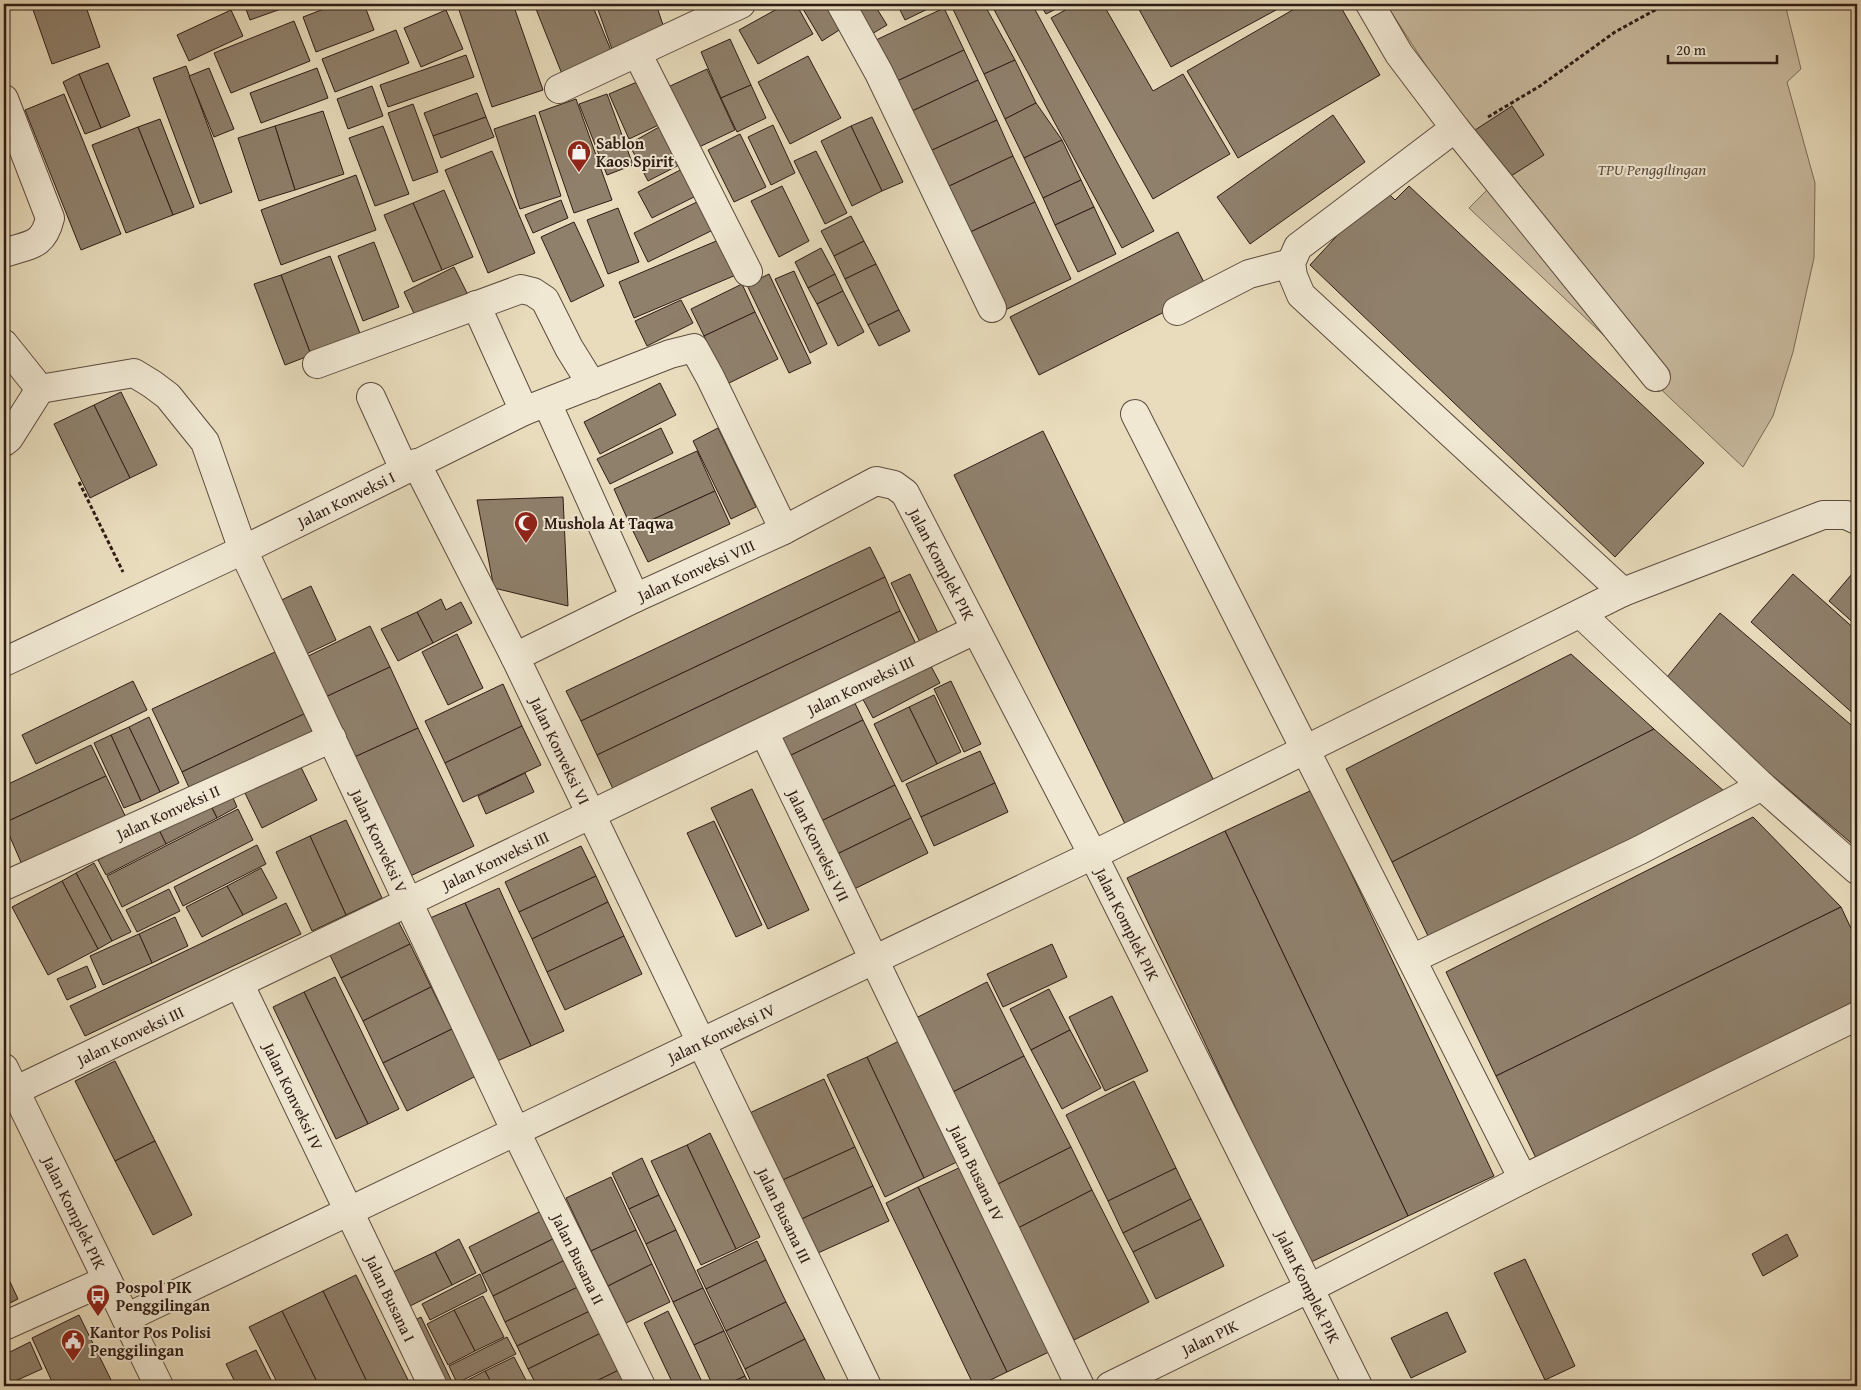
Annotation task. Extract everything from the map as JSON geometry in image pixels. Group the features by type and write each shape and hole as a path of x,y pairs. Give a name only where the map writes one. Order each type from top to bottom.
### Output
{"street":[{"path":"559,89 741,4"},
{"path":"841,4 879,73 992,308"},
{"path":"1370,4 1399,54 1458,132 1656,377"},
{"path":"638,53 748,272"},
{"path":"4,99 50,218 47,232 40,241 4,254"},
{"path":"1458,132 1298,247 1291,263 1293,276 1301,295 1623,592"},
{"path":"1177,311 1249,274 1291,263"},
{"path":"317,364 521,289 533,292 545,300 568,348 592,385"},
{"path":"476,305 536,407 635,598"},
{"path":"4,344 40,390 9,438 4,442"},
{"name":"Jalan Konveksi I","path":"4,662 243,550 410,466 536,407 670,354 694,348 784,530"},
{"name":"Jalan Konveksi V","path":"40,390 134,373 168,396 205,442 243,550 516,1132"},
{"name":"Jalan Konveksi VI","path":"371,397 515,657 701,1042"},
{"path":"1135,414 1523,1179"},
{"name":"Jalan Konveksi VIII","path":"515,657 635,598 784,530 876,481"},
{"name":"Jalan Komplek PIK","path":"876,481 894,486 905,493 1093,855 1358,1386"},
{"name":"Jalan Konveksi IV","path":"126,1318 1093,855 1623,592 1823,515 1846,516 1857,520"},
{"path":"1581,614 1762,786 1857,870"},
{"name":"Jalan Konveksi III","path":"7,1085 239,983 976,630"},
{"name":"Jalan Konveksi VII","path":"764,732 873,959"},
{"name":"Jalan Konveksi II","path":"4,886 332,738"},
{"path":"1412,959 1640,850 1762,786"},
{"name":"Jalan Busana IV","path":"873,959 1080,1386"},
{"name":"Jalan Konveksi IV","path":"239,983 349,1211"},
{"name":"Jalan PIK","path":"1110,1386 1310,1288 1523,1179 1857,1016"},
{"name":"Jalan Busana III","path":"701,1042 868,1386"},
{"name":"Jalan Komplek PIK","path":"7,1085 159,1386"},
{"name":"Jalan Busana II","path":"516,1132 641,1386"},
{"name":"Jalan Busana I","path":"349,1211 433,1386"},
{"path":"4,1326 107,1280"}],"path":[{"path":"1458,132 1540,86 1615,32 1666,4"},
{"path":"79,482 136,599"}],"green space":[{"name":"TPU Penggilingan","path":"1386,4 1785,4 1801,69 1787,82 1815,183 1814,258 1793,352 1773,416 1743,467 1469,208 1499,178"}],"building":[{"path":"31,4 85,4 100,47 52,64"},
{"path":"244,4 295,4 250,20"},
{"path":"337,4 364,4 374,30 316,52 303,17"},
{"path":"457,4 513,4 543,90 492,107"},
{"path":"534,4 592,4 614,58 564,79"},
{"path":"596,4 656,4 667,37 614,55"},
{"path":"786,4 796,4 813,34 758,64 739,30"},
{"path":"800,4 830,4 844,27 822,41"},
{"path":"845,4 874,4 887,25 865,38"},
{"path":"897,4 938,4 905,20"},
{"path":"984,4 1015,60 984,74 951,5"},
{"path":"991,4 1032,4 1154,231 1122,248"},
{"path":"1040,4 1066,4 1046,14"},
{"path":"1076,4 1103,4 1153,91 1183,74 1230,154 1153,199 1051,18"},
{"path":"1136,4 1287,4 1171,67"},
{"path":"1303,4 1339,4 1380,75 1238,158 1187,71"},
{"path":"944,8 964,50 895,82 876,40"},
{"path":"231,10 243,36 189,61 177,35"},
{"path":"446,10 463,49 421,67 404,28"},
{"path":"294,21 310,61 231,93 214,53"},
{"path":"396,30 409,63 335,92 322,59"},
{"path":"730,39 751,85 721,98 701,52"},
{"path":"964,50 978,80 910,112 895,82"},
{"path":"466,55 474,77 388,107 380,85"},
{"path":"808,56 841,118 790,144 758,82"},
{"path":"1015,60 1036,103 1005,119 984,74"},
{"path":"108,63 130,116 101,128 79,74"},
{"path":"186,66 232,192 200,204 153,78"},
{"path":"209,68 234,129 214,137 189,76"},
{"path":"317,68 328,98 261,123 250,93"},
{"path":"707,69 735,130 697,148 668,87"},
{"path":"79,74 101,128 85,134 63,82"},
{"path":"644,79 663,123 629,139 609,94"},
{"path":"978,80 997,120 928,152 910,112"},
{"path":"751,85 766,118 737,132 721,98"},
{"path":"372,86 383,116 348,129 337,99"},
{"path":"477,93 486,117 433,136 424,113"},
{"path":"64,94 121,234 81,250 25,110"},
{"path":"607,94 633,165 607,175 579,104"},
{"path":"576,99 612,200 574,213 539,112"},
{"path":"1036,103 1062,140 1024,158 1005,119"},
{"path":"413,104 438,172 413,181 388,113"},
{"path":"1512,106 1544,155 1503,181 1472,132"},
{"path":"323,111 344,174 295,190 275,126"},
{"path":"535,115 561,196 520,209 494,129"},
{"path":"1333,115 1365,162 1250,244 1217,197"},
{"path":"486,117 494,137 441,158 433,136"},
{"path":"872,117 903,182 882,191 851,126"},
{"path":"160,119 194,207 173,215 138,127"},
{"path":"997,120 1013,156 945,188 928,152"},
{"path":"773,125 795,173 771,185 748,137"},
{"path":"275,126 295,190 259,201 238,138"},
{"path":"383,126 409,194 375,206 349,138"},
{"path":"851,126 882,191 852,206 821,141"},
{"path":"138,127 173,215 126,233 92,145"},
{"path":"659,127 679,165 648,181 629,144"},
{"path":"740,134 766,187 734,202 708,150"},
{"path":"1062,140 1081,180 1043,198 1024,158"},
{"path":"492,151 535,253 488,273 445,170"},
{"path":"816,151 847,213 825,224 794,161"},
{"path":"1013,156 1035,202 966,234 945,188"},
{"path":"686,167 700,194 652,218 638,192"},
{"path":"356,175 376,230 281,265 261,210"},
{"path":"1081,180 1094,207 1055,225 1043,198"},
{"path":"782,186 809,241 779,257 751,201"},
{"path":"1409,186 1704,463 1615,557 1310,265 1382,187 1395,200"},
{"path":"444,190 473,257 442,270 413,203"},
{"path":"705,198 719,227 648,262 634,233"},
{"path":"561,200 568,218 533,233 525,215"},
{"path":"1035,202 1071,279 1003,311 966,234"},
{"path":"413,203 442,270 413,282 384,215"},
{"path":"1094,207 1116,254 1078,272 1055,225"},
{"path":"618,208 639,262 608,274 587,220"},
{"path":"851,216 864,241 834,256 821,231"},
{"path":"574,222 604,286 571,302 541,237"},
{"path":"1178,232 1208,290 1039,375 1010,317"},
{"path":"721,239 736,275 634,318 619,282"},
{"path":"864,241 876,264 845,279 834,256"},
{"path":"374,242 399,307 363,321 338,256"},
{"path":"821,248 835,274 808,288 795,262"},
{"path":"330,256 361,336 311,355 281,275"},
{"path":"876,264 899,310 868,325 845,279"},
{"path":"454,267 469,297 418,322 404,292"},
{"path":"794,271 827,344 810,353 775,279"},
{"path":"769,274 811,363 789,373 747,285"},
{"path":"835,274 843,291 817,304 808,288"},
{"path":"281,275 311,355 285,365 254,284"},
{"path":"742,284 755,312 704,336 691,309"},
{"path":"843,291 864,332 838,346 817,304"},
{"path":"681,300 693,323 647,346 635,321"},
{"path":"899,310 910,331 879,346 868,325"},
{"path":"755,312 778,359 727,384 704,336"},
{"path":"660,383 676,415 600,454 584,422"},
{"path":"121,392 157,465 130,478 94,405"},
{"path":"94,405 130,478 90,498 54,424"},
{"path":"661,428 673,453 610,484 597,459"},
{"path":"718,428 756,507 731,519 693,441"},
{"path":"1043,431 1214,781 1125,824 954,475"},
{"path":"697,451 715,491 632,529 614,489"},
{"path":"715,491 730,524 648,562 632,529"},
{"name":"Mushola At Taqwa","path":"563,497 568,606 494,588 477,500"},
{"path":"870,547 885,577 581,721 566,691"},
{"path":"1857,568 1857,626 1829,601"},
{"path":"910,574 938,633 920,642 891,583"},
{"path":"1793,574 1857,631 1857,717 1751,622"},
{"path":"885,577 900,611 597,755 581,721"},
{"path":"311,586 336,640 296,659 271,605"},
{"path":"441,599 446,610 461,602 472,623 433,643 417,612"},
{"path":"900,611 917,646 614,791 597,755"},
{"path":"417,612 433,643 398,661 381,629"},
{"path":"1720,613 1857,730 1857,848 1663,682"},
{"path":"370,626 390,667 319,700 300,660"},
{"path":"457,634 483,688 448,705 422,652"},
{"path":"275,652 304,714 182,772 152,709"},
{"path":"1571,654 1654,729 1392,862 1346,769"},
{"path":"926,657 940,683 873,718 859,692"},
{"path":"390,667 418,728 348,760 319,700"},
{"path":"133,681 147,710 36,764 22,735"},
{"path":"951,681 981,744 964,752 934,689"},
{"path":"503,684 522,726 445,763 425,721"},
{"path":"851,695 863,720 779,761 767,736"},
{"path":"934,695 961,752 937,764 909,707"},
{"path":"909,707 937,764 902,782 874,724"},
{"path":"304,714 314,735 191,792 182,772"},
{"path":"149,717 179,783 160,792 129,727"},
{"path":"863,720 895,785 811,826 779,761"},
{"path":"522,726 541,765 463,802 445,763"},
{"path":"129,727 160,792 141,801 111,735"},
{"path":"418,728 474,846 404,879 348,760"},
{"path":"1654,729 1725,792 1430,940 1392,862"},
{"path":"111,735 141,801 124,808 94,743"},
{"path":"91,745 106,776 4,823 4,786"},
{"path":"980,751 995,783 921,817 906,784"},
{"path":"298,761 317,800 262,828 243,789"},
{"path":"525,773 534,792 486,814 478,796"},
{"path":"106,776 130,826 26,874 4,823"},
{"path":"995,783 1008,812 934,846 921,817"},
{"path":"895,785 911,818 827,859 811,826"},
{"path":"752,789 809,910 768,929 711,808"},
{"path":"1312,790 1494,1176 1408,1216 1225,831"},
{"path":"230,791 237,807 217,818 209,802"},
{"path":"209,802 217,818 166,844 158,828"},
{"path":"238,809 253,840 122,907 107,876"},
{"path":"1753,817 1841,907 1496,1076 1446,972"},
{"path":"911,818 928,853 844,894 827,859"},
{"path":"346,820 382,898 346,915 310,836"},
{"path":"714,821 762,925 736,937 687,833"},
{"path":"158,828 166,844 106,875 98,860"},
{"path":"1225,831 1408,1216 1309,1263 1127,878"},
{"path":"310,836 346,915 312,931 276,852"},
{"path":"257,845 266,864 183,906 174,887"},
{"path":"581,846 596,876 519,912 505,882"},
{"path":"94,863 131,932 112,941 76,873"},
{"path":"261,868 277,898 243,915 227,886"},
{"path":"76,873 112,941 98,949 62,881"},
{"path":"596,876 608,902 532,939 519,912"},
{"path":"62,881 98,949 48,975 12,907"},
{"path":"227,886 243,915 202,937 186,907"},
{"path":"499,888 564,1031 531,1046 465,903"},
{"path":"169,889 180,911 137,932 126,910"},
{"path":"608,902 624,936 547,972 532,939"},
{"path":"286,903 301,934 85,1036 70,1006"},
{"path":"465,903 531,1046 495,1062 430,918"},
{"path":"1841,907 1857,941 1857,1001 1536,1158 1496,1076"},
{"path":"175,917 188,946 152,963 139,934"},
{"path":"397,919 410,944 341,978 329,953"},
{"path":"139,934 152,963 103,985 90,956"},
{"path":"624,936 642,974 565,1010 547,972"},
{"path":"410,944 431,987 363,1021 341,978"},
{"path":"1052,944 1067,977 1003,1007 987,974"},
{"path":"87,966 96,987 67,1000 57,979"},
{"path":"335,977 399,1109 368,1124 304,992"},
{"path":"987,982 1024,1056 949,1094 912,1020"},
{"path":"431,987 452,1029 383,1063 363,1021"},
{"path":"1049,989 1070,1030 1031,1050 1010,1009"},
{"path":"304,992 368,1124 336,1139 273,1007"},
{"path":"1112,996 1148,1071 1105,1091 1069,1017"},
{"path":"452,1029 476,1076 407,1111 383,1063"},
{"path":"1070,1030 1101,1088 1062,1109 1031,1050"},
{"path":"905,1038 963,1159 924,1178 867,1057"},
{"path":"1024,1056 1071,1147 996,1185 949,1094"},
{"path":"867,1057 924,1178 885,1197 827,1075"},
{"path":"115,1061 155,1141 115,1161 75,1081"},
{"path":"824,1079 855,1147 774,1184 743,1116"},
{"path":"1134,1081 1176,1168 1108,1201 1066,1115"},
{"path":"710,1133 760,1237 736,1249 687,1145"},
{"path":"155,1141 192,1215 153,1235 115,1161"},
{"path":"687,1145 736,1249 701,1265 651,1161"},
{"path":"855,1147 873,1186 793,1223 774,1184"},
{"path":"1071,1147 1092,1190 1018,1228 996,1185"},
{"path":"642,1158 659,1195 629,1209 612,1173"},
{"path":"963,1166 1051,1351 1007,1372 918,1187"},
{"path":"1176,1168 1191,1199 1123,1233 1108,1201"},
{"path":"611,1177 636,1230 591,1251 566,1198"},
{"path":"873,1186 889,1221 809,1257 793,1223"},
{"path":"918,1187 1007,1372 978,1386 974,1386 886,1203"},
{"path":"1092,1190 1149,1302 1074,1340 1018,1228"},
{"path":"659,1195 676,1230 646,1244 629,1209"},
{"path":"1191,1199 1201,1219 1133,1252 1123,1233"},
{"path":"543,1210 557,1237 482,1274 469,1247"},
{"path":"1201,1219 1224,1266 1156,1299 1133,1252"},
{"path":"636,1230 652,1264 608,1286 591,1251"},
{"path":"676,1230 703,1288 673,1302 646,1244"},
{"path":"1787,1234 1798,1256 1763,1276 1752,1254"},
{"path":"557,1237 567,1259 493,1296 482,1274"},
{"path":"459,1239 476,1273 452,1285 435,1252"},
{"path":"757,1241 766,1260 706,1289 697,1270"},
{"path":"435,1252 452,1285 408,1307 391,1273"},
{"path":"567,1259 580,1286 505,1322 493,1296"},
{"path":"1525,1259 1575,1366 1545,1380 1494,1273"},
{"path":"766,1260 786,1302 726,1331 706,1289"},
{"path":"652,1264 670,1302 626,1323 608,1286"},
{"path":"4,1269 18,1299 4,1306"},
{"path":"480,1274 487,1291 430,1320 422,1304"},
{"path":"356,1275 411,1386 369,1386 323,1291"},
{"path":"580,1286 592,1310 517,1346 505,1322"},
{"path":"703,1288 724,1331 694,1345 673,1302"},
{"path":"323,1291 369,1386 319,1386 282,1311"},
{"path":"483,1296 504,1337 475,1351 454,1310"},
{"path":"786,1302 805,1339 745,1369 726,1331"},
{"path":"454,1310 475,1351 448,1365 427,1324"},
{"path":"592,1310 603,1332 528,1369 517,1346"},
{"path":"282,1311 319,1386 279,1386 249,1327"},
{"path":"668,1311 704,1386 674,1386 644,1323"},
{"path":"1447,1312 1466,1352 1411,1378 1391,1338"},
{"name":"Kantor Pos Polisi Penggilingan","path":"79,1315 114,1386 54,1386 32,1338"},
{"path":"421,1317 454,1386 438,1386 408,1324"},
{"path":"724,1331 745,1376 724,1386 713,1386 694,1345"},
{"path":"603,1332 621,1369 586,1386 537,1386 528,1369"},
{"path":"507,1337 516,1354 457,1383 449,1366"},
{"path":"805,1339 828,1386 753,1386 745,1369"},
{"path":"30,1342 42,1369 4,1386 4,1355"},
{"path":"256,1350 274,1386 237,1386 226,1364"},
{"path":"514,1357 529,1386 493,1386 485,1371"},
{"path":"621,1369 629,1386 586,1386"},
{"path":"485,1371 493,1386 458,1385"},
{"path":"745,1376 750,1386 724,1386"}],"place":[{"name":"Sablon Kaos Spirit","path":"579,173"},
{"name":"Mushola At Taqwa","path":"526,544"},
{"name":"Pospol PIK Penggilingan","path":"98,1317"},
{"name":"Kantor Pos Polisi Penggilingan","path":"73,1362"}]}
